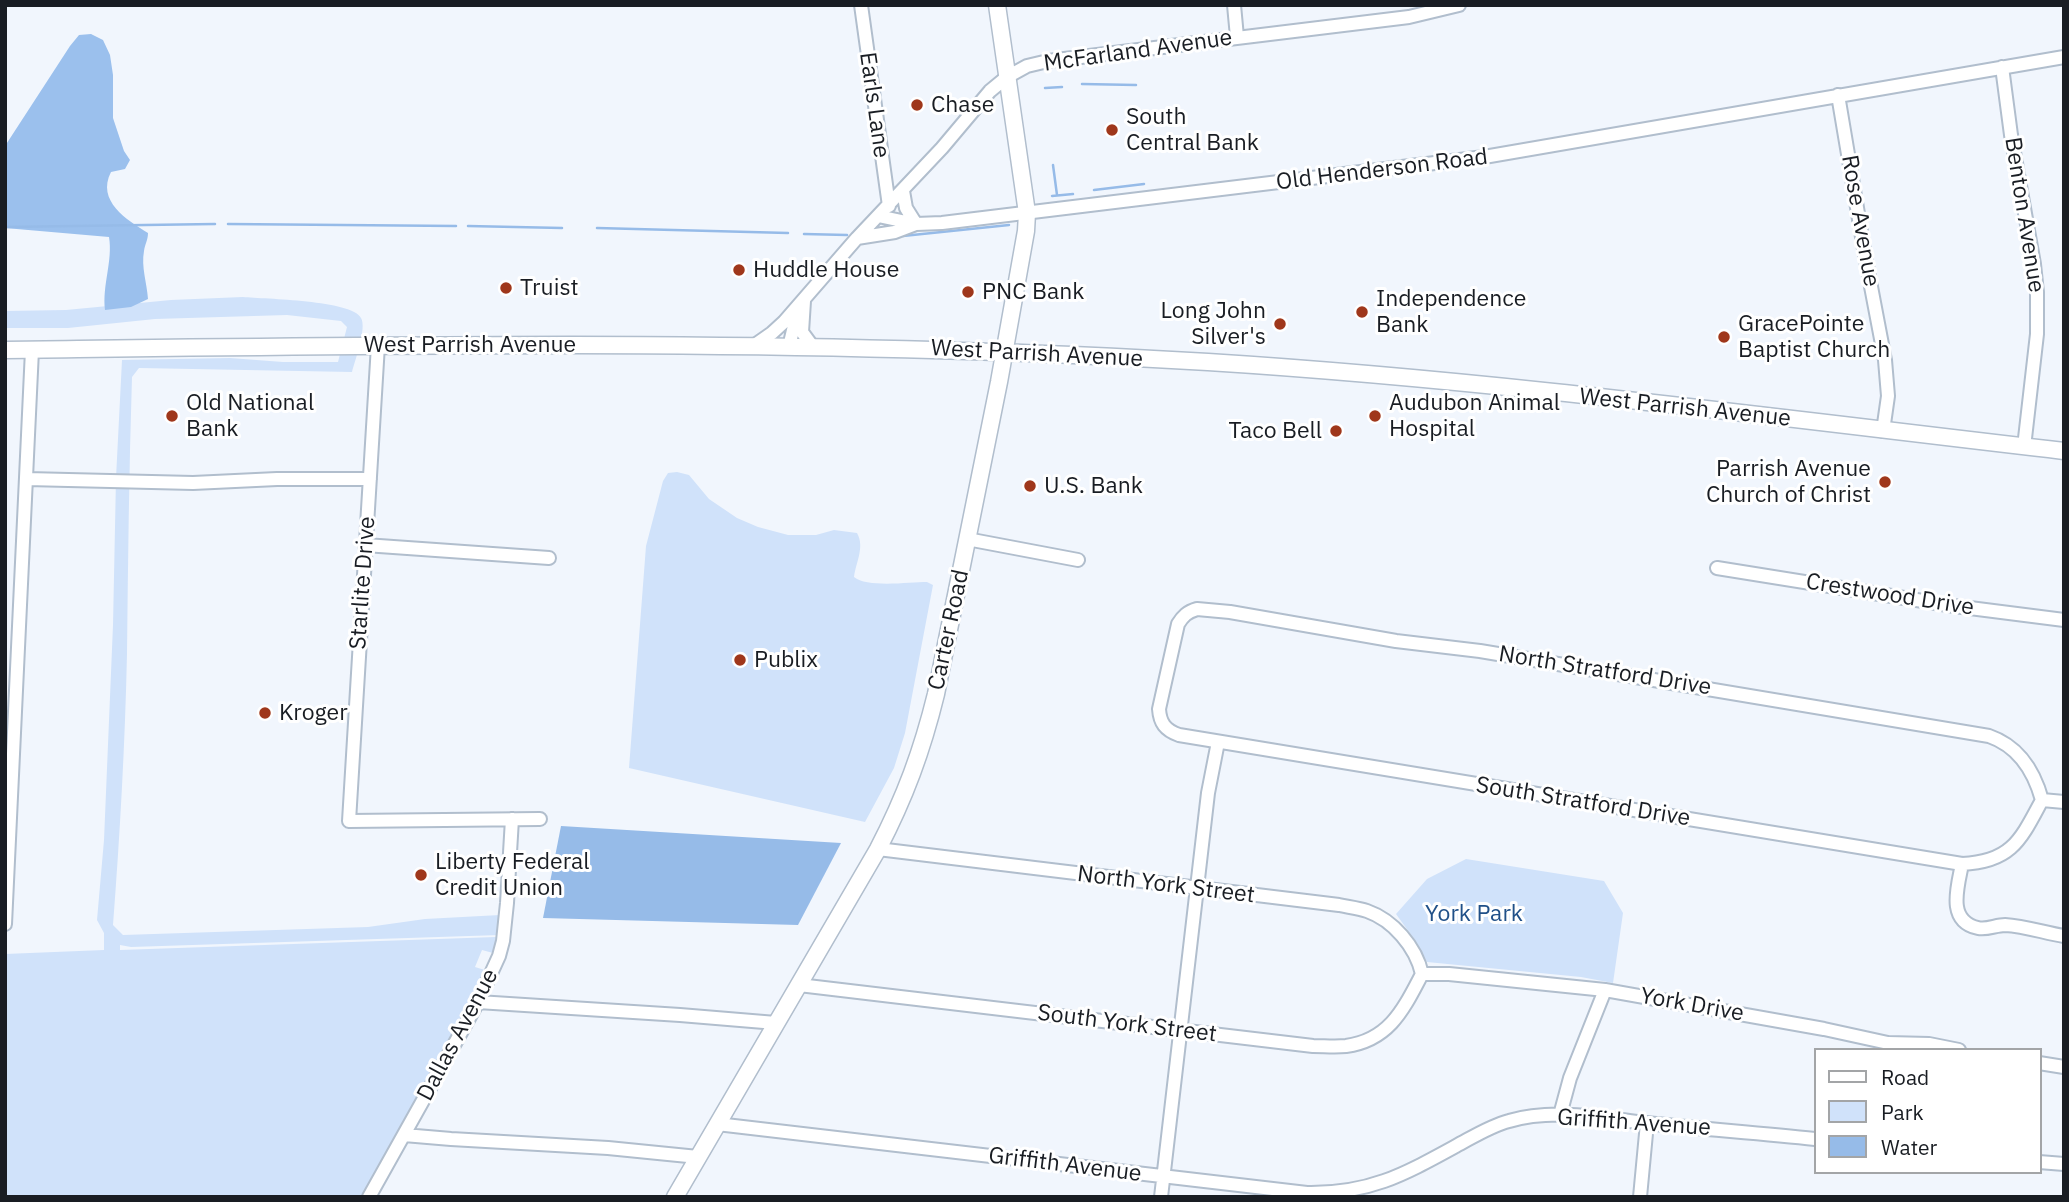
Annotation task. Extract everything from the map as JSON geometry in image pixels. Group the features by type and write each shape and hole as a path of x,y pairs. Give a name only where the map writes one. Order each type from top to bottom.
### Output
{"main road":[{"name":"Carter Road","path":"675,1197 878,849 904,797 925,737 967,539 1026,231 1027,213 997,5"},
{"name":"West Parrish Avenue","path":"5,350 378,345 752,346 1004,352 1358,373 2064,451"}],"street":[{"name":"Earls Lane","path":"861,5 889,206"},
{"path":"1234,5 1237,37"},
{"name":"McFarland Avenue","path":"878,216 990,91 1006,77 1027,66 1048,61 1409,17 1459,5"},
{"name":"Old Henderson Road","path":"878,216 916,224 1477,158 2064,57"},
{"name":"Benton Avenue","path":"2002,67 2037,292 2037,334 2024,447"},
{"name":"Rose Avenue","path":"1838,95 1885,360 1888,396 1883,431"},
{"path":"857,238 880,235 916,224 906,208 903,191"},
{"path":"752,346 772,333 804,300 878,216"},
{"path":"789,347 796,314 804,300"},
{"path":"804,300 802,332 813,347"},
{"name":"Starlite Drive","path":"378,345 349,821 512,819"},
{"path":"5,924 32,350"},
{"path":"27,479 180,483 370,480"},
{"path":"967,539 1078,560"},
{"path":"365,545 549,558"},
{"name":"Crestwood Drive","path":"1717,568 1967,608 2064,620"},
{"name":"North Stratford Drive","path":"1169,662 1178,624 1182,617 1197,609 1230,612 1396,641 1493,653 1989,736 2001,740 2019,754 2035,780 2042,800"},
{"name":"South Stratford Drive","path":"1169,662 1159,709 1160,718 1163,726 1179,735 1962,864 1991,860 2012,847 2026,830 2042,800"},
{"path":"1161,1197 1196,888 1208,793 1218,742"},
{"path":"2042,800 2064,802"},
{"path":"512,819 540,819"},
{"name":"Dallas Avenue","path":"369,1197 493,971 503,941 512,819"},
{"name":"North York Street","path":"878,849 1339,905 1367,911 1398,931 1415,956 1422,974"},
{"path":"1962,864 1956,906 1963,920 1980,929 2004,925 2064,936"},
{"name":"South York Street","path":"799,985 1180,1032 1313,1046 1346,1046 1386,1029 1404,1009 1422,974"},
{"name":"York Drive","path":"1422,974 1449,974 1605,990 1888,1043 1929,1044 1949,1048"},
{"path":"1560,1115 1570,1079 1605,990"},
{"path":"478,1002 776,1023"},
{"path":"2041,1063 2064,1067"},
{"name":"Griffith Avenue","path":"718,1124 1307,1193 1349,1192 1368,1188 1404,1174 1491,1127 1526,1117 1560,1115 1814,1139"},
{"path":"1640,1197 1647,1123"},
{"path":"404,1135 608,1148 698,1157"},
{"path":"2041,1162 2064,1164"}],"green space":[{"path":"243,297 342,307 361,318 362,336 352,372 139,368 132,377 125,722 113,925 123,935 368,927 425,919 500,915 500,935 131,947 120,945 120,950 496,937 493,953 482,950 475,967 488,971 364,1197 5,1197 5,954 104,950 104,933 97,920 104,840 122,360 230,358 338,362 347,327 341,321 287,315 155,319 68,328 5,328 5,311 66,310 171,300"},
{"path":"668,473 689,475 709,499 737,518 758,527 788,535 816,535 834,530 857,533 860,549 854,577 860,580 878,583 927,582 933,585 905,733 894,768 865,822 629,768 646,546 663,481"},
{"name":"York Park","path":"1466,859 1604,881 1623,913 1613,983 1581,977 1427,962 1396,914 1427,879"}],"shaded area":[{"path":"91,34 103,40 110,55 113,118 124,151 130,160 125,169 111,172 107,182 108,192 111,201 123,216 148,233 143,263 148,299 131,307 105,310 109,237 5,228 5,146 70,46 79,35"}],"water":[{"path":"561,826 841,843 798,925 543,918"}],"waterway":[{"path":"1082,84 1136,85"},
{"path":"1045,88 1062,87"},
{"path":"1053,165 1057,195"},
{"path":"1094,190 1144,184"},
{"path":"1052,196 1073,194"},
{"path":"5,227 215,224"},
{"path":"228,224 456,226"},
{"path":"903,236 1009,225"},
{"path":"468,226 562,228"},
{"path":"597,228 788,233"},
{"path":"804,234 847,235"}],"place":[{"name":"Chase","path":"917,105"},
{"name":"South Central Bank","path":"1112,130"},
{"name":"Huddle House","path":"739,270"},
{"name":"Truist","path":"506,288"},
{"name":"PNC Bank","path":"968,292"},
{"name":"Independence Bank","path":"1362,312"},
{"name":"Long John Silver's","path":"1280,324"},
{"name":"GracePointe Baptist Church","path":"1724,337"},
{"name":"Old National Bank","path":"172,416"},
{"name":"Audubon Animal Hospital","path":"1375,416"},
{"name":"Taco Bell","path":"1336,431"},
{"name":"Parrish Avenue Church of Christ","path":"1885,482"},
{"name":"U.S. Bank","path":"1030,486"},
{"name":"Publix","path":"740,660"},
{"name":"Kroger","path":"265,713"},
{"name":"Liberty Federal Credit Union","path":"421,875"}]}
